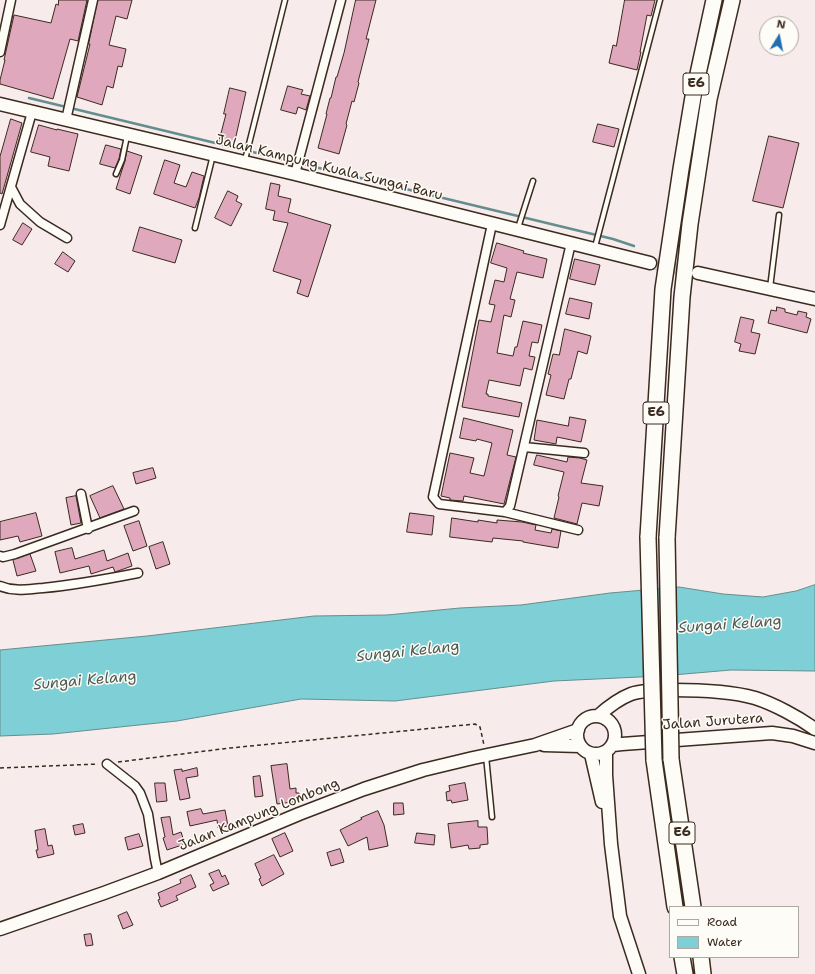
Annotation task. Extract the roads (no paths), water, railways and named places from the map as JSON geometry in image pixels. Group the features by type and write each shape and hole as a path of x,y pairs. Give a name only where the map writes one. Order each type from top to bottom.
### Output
{"highway":[{"name":"E6","path":"675,906 654,760 648,537 663,289 693,97 714,0"},
{"name":"E6","path":"693,906 671,759 666,538 682,297 690,224 709,99 732,0"},
{"path":"682,958 685,974"},
{"path":"701,958 703,974"}],"street":[{"path":"0,52 11,0"},
{"path":"67,116 93,0"},
{"path":"295,172 341,0"},
{"name":"Jalan Kampung Kuala Sungai Baru","path":"0,104 32,112 67,116 127,134 214,155 245,160 295,172 492,224 518,226 571,243 595,244 650,263"},
{"path":"0,226 32,112"},
{"path":"11,187 20,204 40,222 67,238"},
{"path":"492,224 433,497 439,504 505,512 578,530"},
{"path":"505,512 510,506 571,243"},
{"path":"698,273 815,299"},
{"path":"524,447 584,453"},
{"path":"81,494 88,528"},
{"path":"0,556 3,557 15,554 134,511"},
{"path":"0,586 6,589 22,590 65,586 138,574"},
{"name":"Jalan Jurutera","path":"598,716 621,698 632,693 657,690 700,691 737,694 756,698 815,728"},
{"path":"610,748 601,754 591,754 580,746 577,736 578,730 583,721 593,716 605,718 614,727 616,733 615,739 610,748 606,775 611,844 620,916 639,974"},
{"path":"535,745 578,730"},
{"name":"Jalan Jurutera","path":"610,748 708,737 772,733 793,736 815,743"},
{"path":"535,745 580,746"},
{"name":"Jalan Kampung Lombong","path":"0,929 158,873 299,814 364,789 423,770 535,745"},
{"path":"591,754 611,844"},
{"path":"107,764 135,786 140,793 148,814 158,873"}],"lane":[{"path":"245,160 285,0"},
{"path":"595,244 660,0"},
{"path":"116,174 122,160 127,134"},
{"path":"195,228 214,155"},
{"path":"518,226 533,181"},
{"path":"770,289 779,214"},
{"path":"486,756 492,817"}],"water":[{"name":"Sungai Kelang","path":"815,585 815,671 731,670 661,676 554,681 395,701 301,699 177,721 53,734 0,736 0,650 147,636 314,616 387,615 460,608 521,605 610,593 679,587 723,594 763,597 796,591"}],"waterway":[{"path":"29,98 613,239 634,246"}],"tunnel":[{"path":"650,263 693,272"}]}
